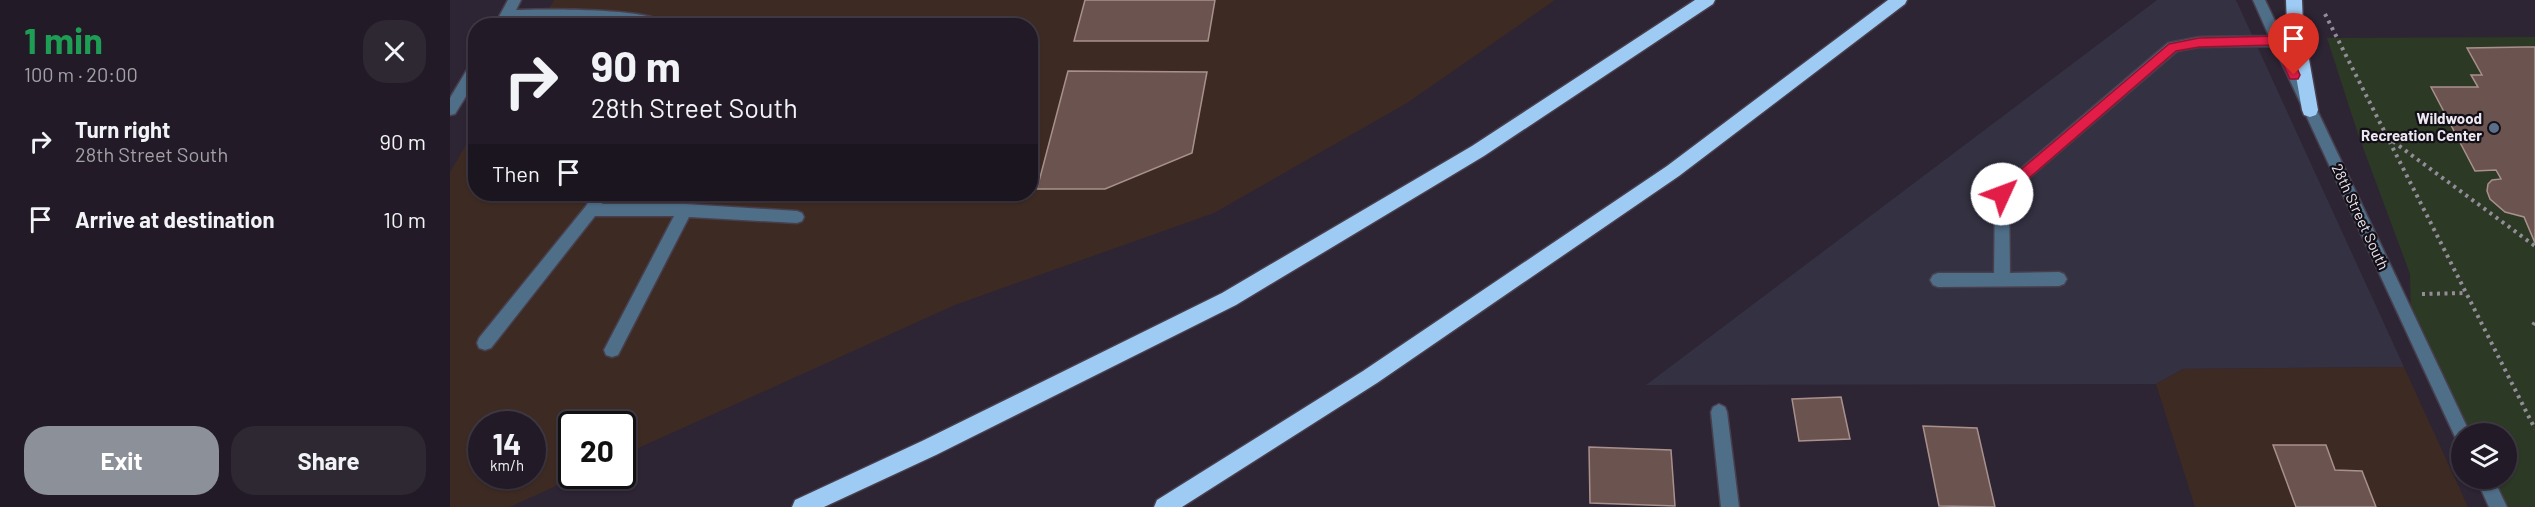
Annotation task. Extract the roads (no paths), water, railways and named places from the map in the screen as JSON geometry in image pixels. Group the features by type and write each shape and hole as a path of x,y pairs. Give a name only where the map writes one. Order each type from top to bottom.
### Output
{"highway":[{"path":"802,507 929,448 1229,299 1478,152 1707,0"},
{"path":"1164,507 1370,377 1673,171 1899,0"},
{"path":"2294,0 2295,25 2310,110"}],"street":[{"path":"504,18 515,0"},
{"name":"28th Street South","path":"2259,0 2457,423"},
{"path":"522,18 570,13 619,18"},
{"path":"2002,280 2002,194 2038,161 2173,47 2199,42 2278,41"},
{"path":"450,110 468,80"},
{"path":"485,343 596,201"},
{"path":"591,210 685,210 797,218"},
{"path":"612,350 685,210"},
{"path":"1938,280 2059,279"},
{"path":"1719,412 1731,507"},
{"path":"2489,489 2498,507"}],"place":[{"name":"Wildwood Recreation Center","path":"2494,128"}]}
